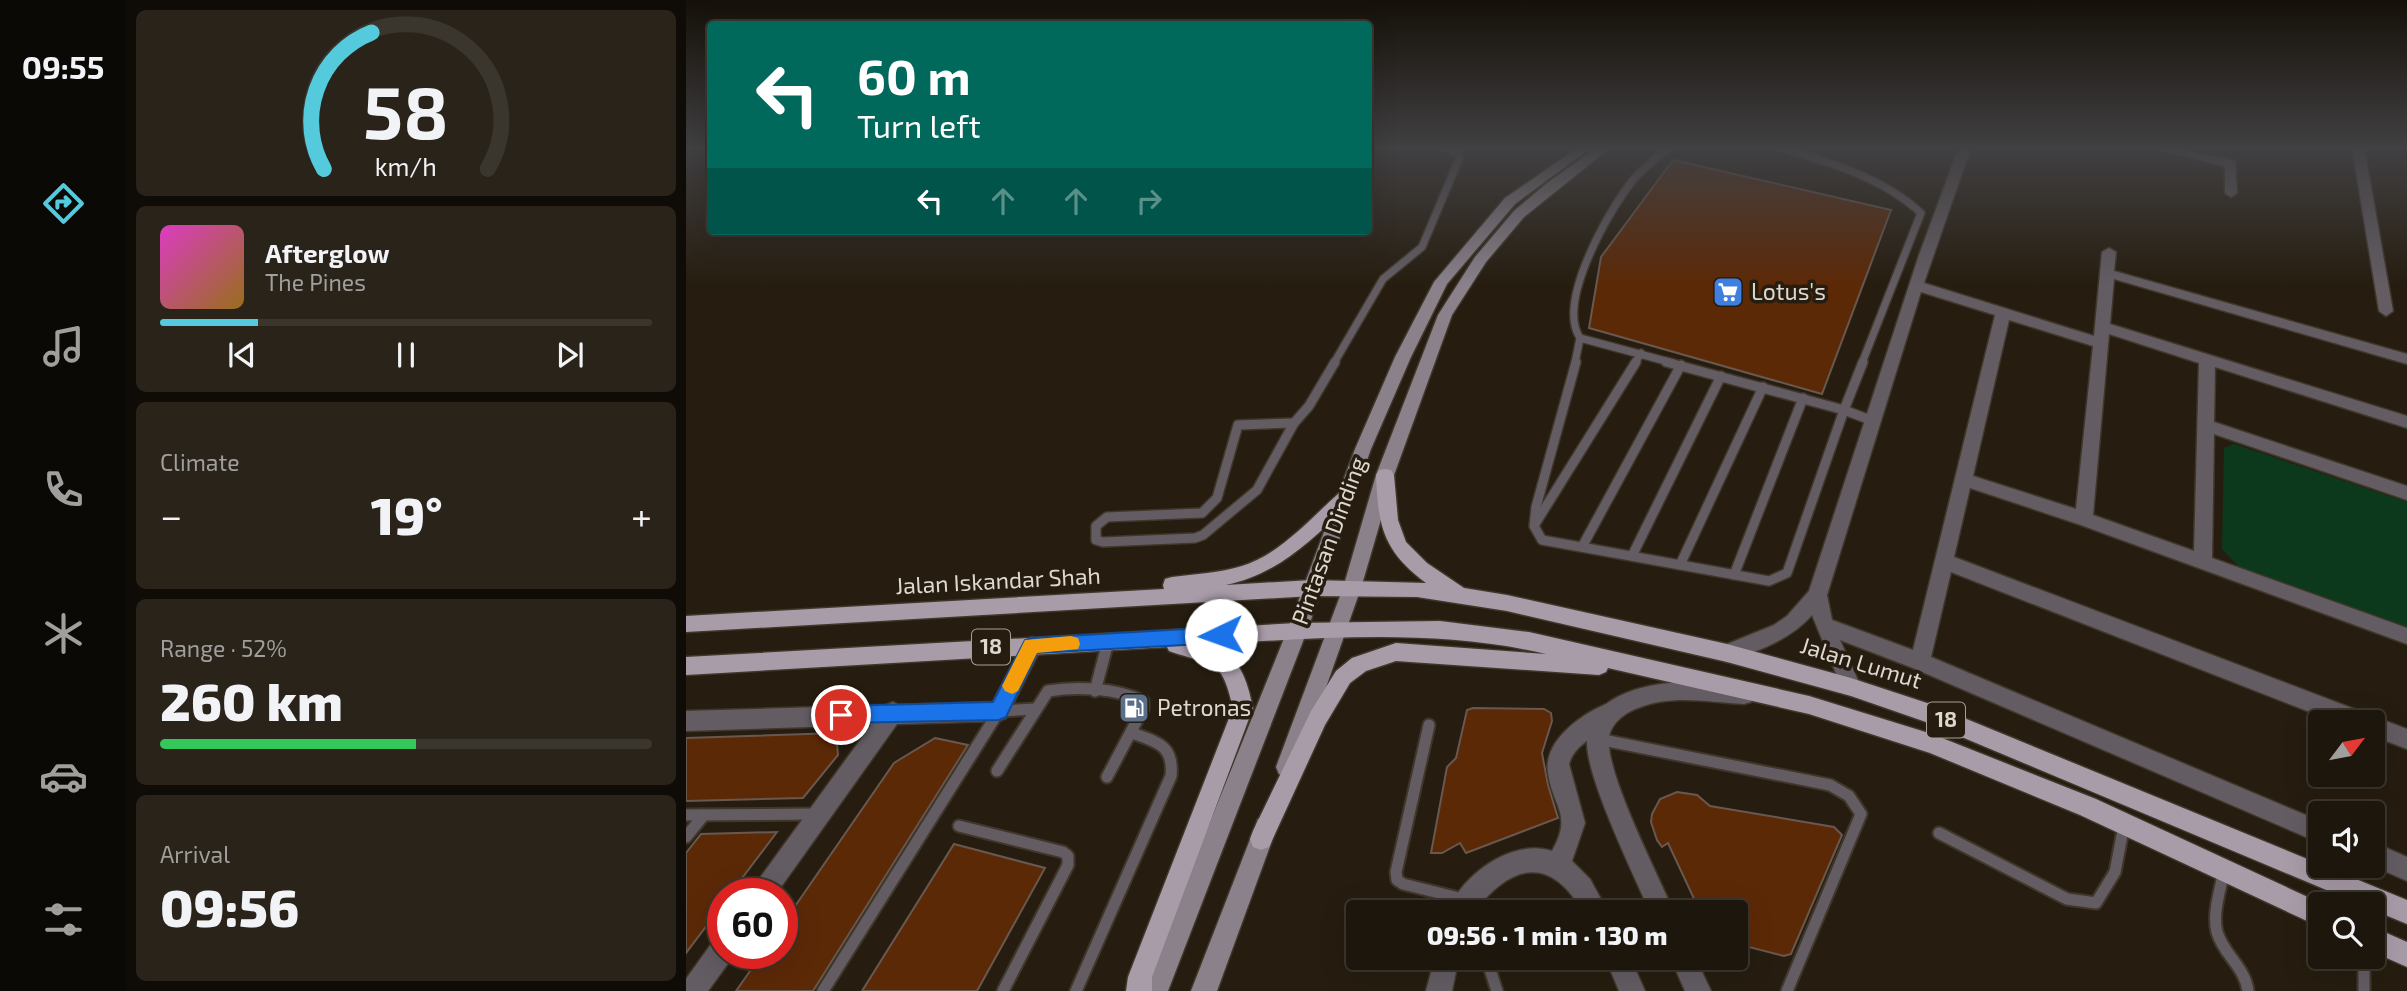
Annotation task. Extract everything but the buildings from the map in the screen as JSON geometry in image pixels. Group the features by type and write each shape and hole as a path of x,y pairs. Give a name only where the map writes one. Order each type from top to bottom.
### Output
{"main road":[{"name":"Pintasan Dinding","path":"1155,991 1297,631 1344,499 1403,357 1441,282 1510,201 1523,193"},
{"name":"Pintasan Dinding","path":"1204,991 1352,587 1385,475 1445,315 1480,260 1519,214 1542,193"},
{"path":"1385,475 1388,523 1399,549 1463,598"},
{"path":"1069,601 1230,577 1264,565 1292,545 1344,499"},
{"name":"18","path":"1312,588 1352,587"},
{"name":"Jalan Lumut","path":"1352,587 1417,589 1507,603 1727,653 1850,687 1943,719 2407,912"},
{"name":"Jalan Iskandar Shah","path":"686,624 1312,588"},
{"name":"18","path":"688,669 1297,631 1440,629 1529,641 1769,695 1932,744 2125,823 2308,909"},
{"path":"1139,991 1140,977 1243,708 1237,678 1222,657 1207,650 1145,639"},
{"path":"1261,839 1318,718 1343,677 1375,657 1396,652 1648,669"},
{"path":"2385,945 2407,955"}],"street":[{"path":"1727,653 1781,631 1794,622 1817,595 1948,193"},
{"path":"2366,193 2386,311"},
{"path":"2084,519 2109,252"},
{"path":"2106,273 2407,359"},
{"path":"1917,286 2003,313 2207,360 2407,422"},
{"path":"1920,662 2003,313"},
{"path":"2203,561 2208,426 2207,360"},
{"path":"2208,426 2407,493"},
{"path":"1963,479 2203,561 2407,636"},
{"path":"1943,561 2330,710"},
{"path":"1817,595 1824,625 1850,687"},
{"path":"1824,625 1920,662 2308,827"},
{"path":"686,721 893,712 999,711 1032,646"},
{"path":"1558,863 1572,837 1574,820 1557,773 1559,756 1570,740 1609,713 1636,699 1662,692 1769,695"},
{"path":"774,878 893,712"},
{"path":"1609,713 1597,739 1605,776 1657,900"},
{"path":"2385,731 2407,739"},
{"path":"1470,900 1475,889 1504,868 1528,857 1558,863 1591,900"},
{"path":"2385,859 2407,869"},
{"path":"693,991 709,969"},
{"path":"1439,991 1444,970"},
{"path":"1623,970 1632,991"},
{"path":"1688,970 1698,991"}],"lane":[{"path":"1294,423 1238,425 1218,499 1209,511 1107,517 1097,523 1094,530 1097,540 1103,542 1195,538 1203,535 1257,490 1294,423 1309,405 1384,279 1402,260 1422,247 1445,193"},
{"path":"1625,193 1591,249 1577,286 1574,328 1580,338 1803,398 1873,421"},
{"path":"1580,338 1536,507 1534,526 1542,540 1769,581 1787,573 1844,410 1921,213 1910,200 1897,193"},
{"path":"1906,250 1926,255"},
{"path":"1534,526 1641,353"},
{"path":"1581,547 1682,365"},
{"path":"1632,556 1721,376"},
{"path":"1680,565 1763,387"},
{"path":"1734,575 1803,398"},
{"path":"1095,691 1108,642"},
{"path":"997,771 1044,694 1053,689 1136,696 1143,701 1143,709 1107,777"},
{"path":"824,991 999,711 1035,709"},
{"path":"1429,725 1396,872 1397,880 1403,884 1445,900"},
{"path":"1076,991 1171,776 1174,761 1167,748 1132,733"},
{"path":"1597,739 1830,785 1846,792 1854,800 1861,814 1787,991"},
{"path":"686,815 820,814"},
{"path":"686,837 704,815"},
{"path":"1938,833 2067,899 2096,903 2115,872 2125,823"},
{"path":"959,826 1063,852 1068,856 1068,864 1003,991"},
{"path":"2224,870 2216,929 2226,948 2241,965 2247,978 2248,991"},
{"path":"2364,969 2364,991"},
{"path":"1490,970 1497,991"}],"green space":[{"path":"2234,444 2407,502 2407,629 2242,570 2222,549 2224,448"}],"slow traffic":[{"path":"1012,686 1032,646 1071,644"}],"place":[{"name":"Lotus's","path":"1728,292"},
{"name":"Petronas","path":"1134,708"}],"route":[{"path":"841,715 999,711 1032,646 1221,635"}]}
